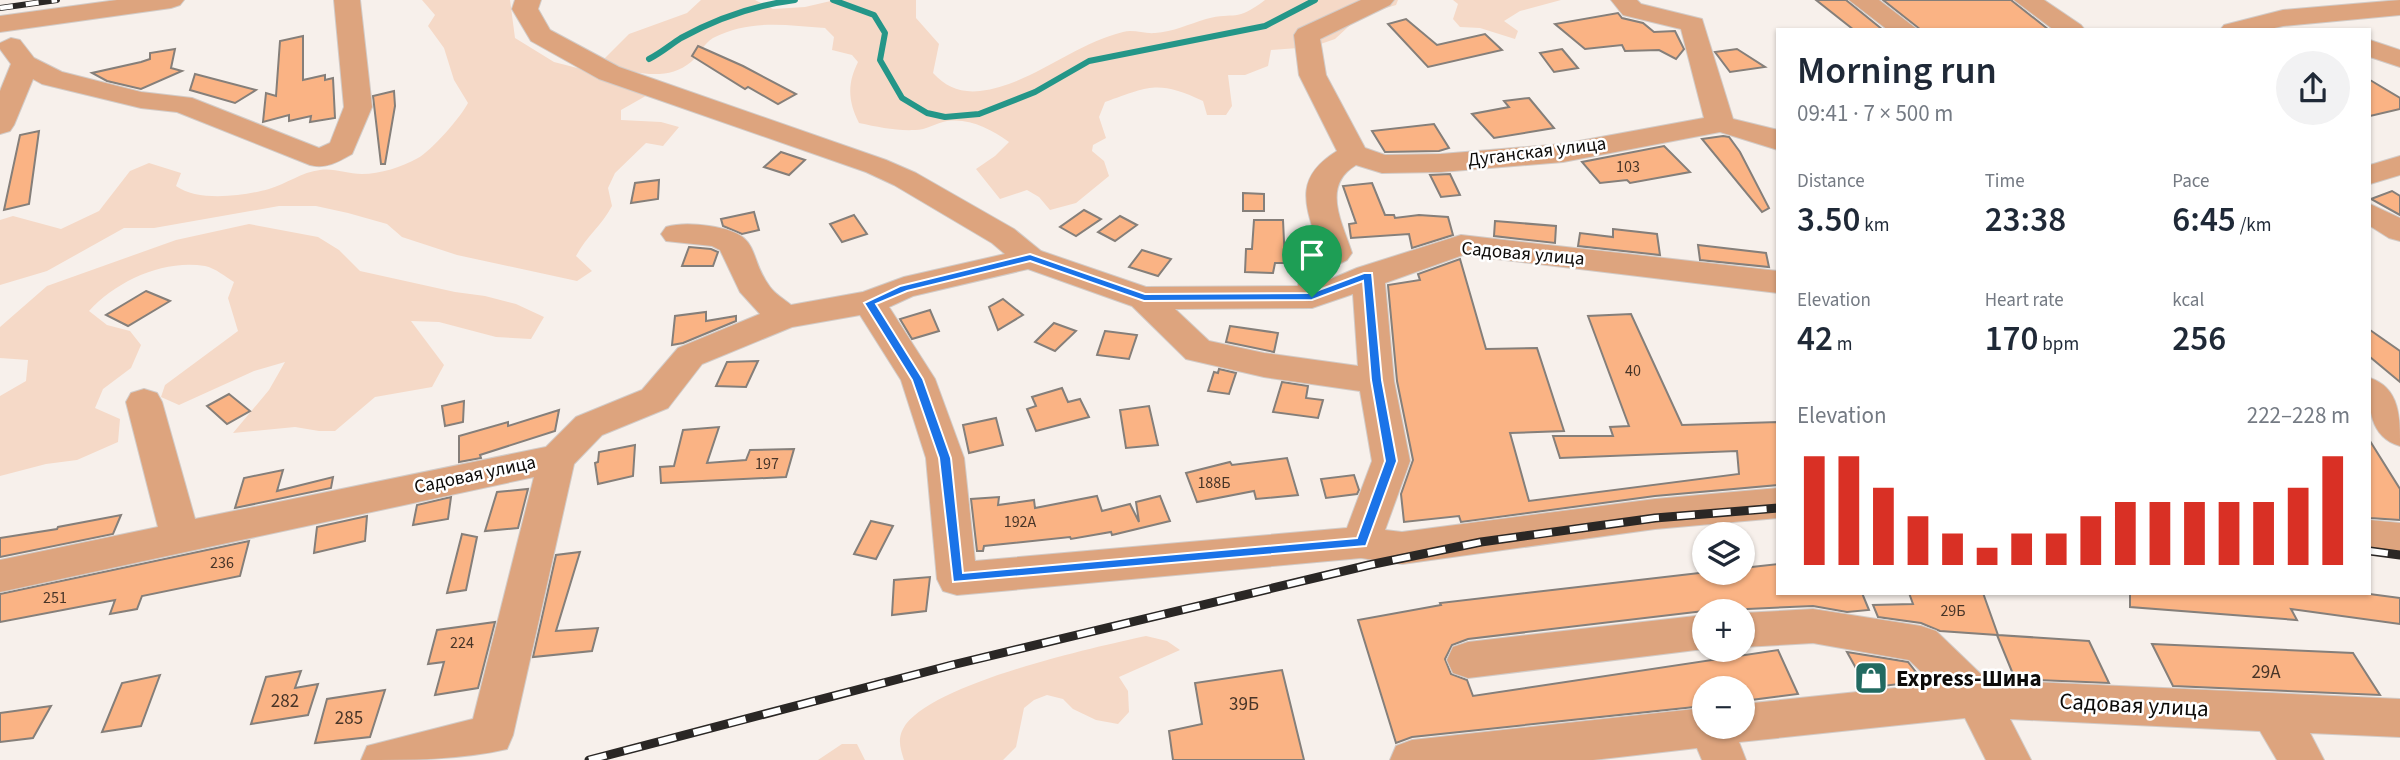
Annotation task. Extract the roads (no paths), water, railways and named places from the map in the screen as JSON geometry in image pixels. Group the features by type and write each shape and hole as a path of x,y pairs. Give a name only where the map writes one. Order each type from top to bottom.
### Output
{"street":[{"path":"0,24 172,0"},
{"path":"0,40 8,41 25,64 52,78 141,100 182,104 320,159 342,148 358,107 348,0"},
{"name":"Садовая улица","path":"528,0 525,9 540,34 609,73 886,171 1003,236 1030,258 1144,298 1312,297 1368,275 1461,245 1776,282"},
{"path":"1312,297 1318,261 1336,253 1319,198 1331,168 1353,154 1310,64 1307,35 1381,0"},
{"path":"1624,0 1632,10 1693,24 1720,124 1776,138"},
{"path":"1863,0 1902,28"},
{"path":"2027,0 2069,28"},
{"path":"2241,28 2283,18 2400,7"},
{"path":"2283,18 2311,28"},
{"path":"2371,48 2400,59"},
{"path":"0,125 25,64"},
{"name":"Дуганская улица","path":"1353,154 1382,164 1441,163 1563,153 1720,124"},
{"path":"2371,176 2400,165"},
{"path":"2371,214 2400,231"},
{"path":"677,234 713,237 732,243 740,252 744,271 757,294 785,317"},
{"name":"Садовая улица","path":"0,576 557,458 589,426 655,399 690,356 785,317 869,303 904,288 1030,258"},
{"path":"1361,542 1391,461 1376,380 1368,275"},
{"path":"1144,298 1198,351 1288,369 1376,380"},
{"path":"869,303 918,379 945,458 957,579 1361,542 1402,548 1655,514 1776,503"},
{"path":"2371,392 2400,433"},
{"path":"144,402 180,537"},
{"path":"383,760 491,735 557,458"},
{"path":"2371,535 2400,538"},
{"path":"1755,629 1813,626 1921,644 1978,698 2009,760"},
{"path":"1468,660 1692,633"},
{"name":"Садовая улица","path":"1755,730 1978,698 2400,718"},
{"path":"2272,712 2302,760"},
{"name":"Садовая улица","path":"1414,760 1692,737"}],"waterway":[{"path":"649,59 681,38 722,19 766,5 795,0"},
{"path":"833,0 874,15 885,33 880,60 902,98 927,113 945,117 979,114 1035,92 1089,61 1265,26 1315,0"}],"railway":[{"path":"0,8 57,0"},
{"path":"589,760 952,665 1369,565 1481,542 1655,518 1776,508"},
{"path":"2371,551 2400,555"}],"place":[{"name":"Express-Шина","path":"1871,678"}]}
